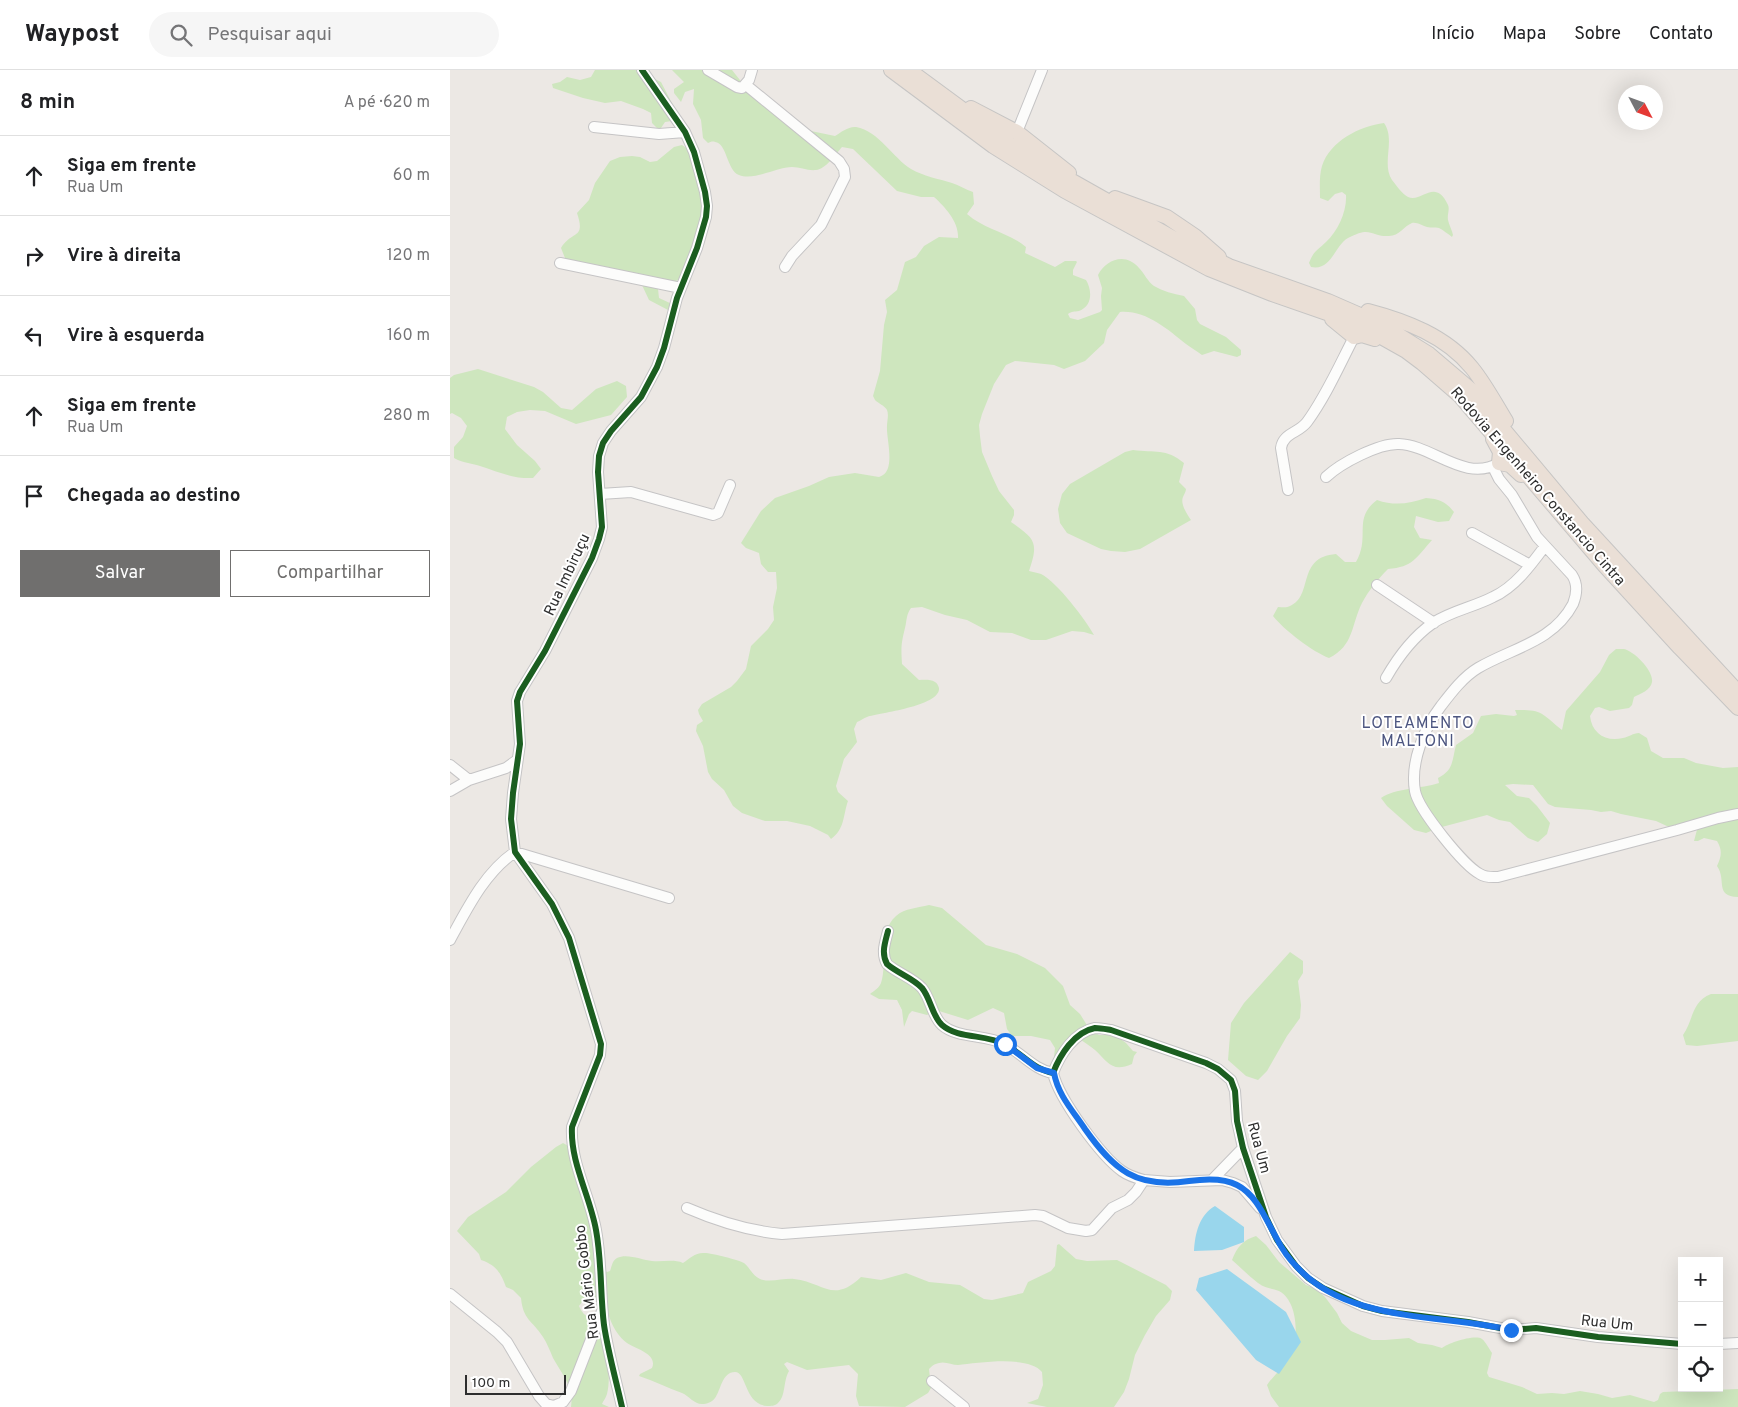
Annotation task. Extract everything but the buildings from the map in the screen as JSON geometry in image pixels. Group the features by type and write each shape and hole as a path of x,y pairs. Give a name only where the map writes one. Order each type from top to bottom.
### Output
{"highway":[{"name":"Rodovia Engenheiro Constancio Cintra","path":"891,70 992,146 1065,191 1209,269 1264,291 1358,324 1406,351 1447,383 1490,430 1604,565 1680,648 1735,699"},
{"path":"909,70 1006,142 1083,187"},
{"path":"952,101 976,110 1017,132 1061,165 1083,187"},
{"name":"Rodovia Engenheiro Constancio Cintra","path":"1083,187 1167,217 1195,236 1229,266 1328,301 1372,312 1411,325 1449,347 1471,368 1513,431 1527,456 1588,530 1735,699"},
{"path":"1310,306 1341,326 1354,337 1362,334 1387,346 1406,351"},
{"path":"1490,430 1500,452 1497,464 1507,464 1537,487"},
{"path":"1735,699 1738,713"}],"street":[{"name":"Rua Imbiruçu","path":"515,852 511,818 520,744 517,701 520,692 545,651 592,558 602,527 599,456 603,443 641,397 648,385 664,348 681,288 697,248 706,218 705,192 694,152 685,132 642,70"},
{"path":"708,70 737,87 742,88 746,86"},
{"path":"746,86 752,70"},
{"path":"1017,132 1042,70"},
{"path":"746,86 839,161 844,169 845,176 821,225 792,256 785,267"},
{"path":"594,127 659,134 685,132"},
{"path":"560,263 681,288"},
{"path":"1288,490 1281,448 1282,441 1302,428 1316,409 1354,337"},
{"path":"1326,477 1350,459 1385,446 1398,444 1410,445 1448,462 1464,466 1482,468 1497,464"},
{"path":"1497,464 1495,471 1499,479 1512,495 1537,537 1572,575 1576,582 1574,601 1568,613 1548,634 1479,667 1470,674 1441,706 1429,723 1421,741 1415,792 1430,817 1448,843 1469,866 1479,874 1487,877 1498,877 1738,814"},
{"path":"600,494 620,492 640,494 713,515 718,514 730,485"},
{"path":"1472,533 1530,565"},
{"path":"1386,678 1398,657 1411,642 1434,623 1494,597 1508,588 1545,546"},
{"path":"1377,585 1434,623"},
{"path":"450,791 469,780 506,768 517,760"},
{"path":"450,765 469,780"},
{"path":"450,940 494,870 504,859 515,852 669,898"},
{"name":"Rua Mário Gobbo","path":"515,852 552,904 569,938 601,1044 600,1055 574,1120 572,1136 574,1153 594,1218 600,1251 604,1326 622,1407"},
{"path":"888,931 884,947 884,958 887,964 922,988 943,1026 968,1036 990,1038 1005,1044 1037,1068 1054,1073 1061,1095 1101,1151 1123,1172 1144,1180 1180,1182 1212,1180 1233,1183 1242,1187 1266,1217"},
{"name":"Rua Um","path":"1054,1073 1059,1059 1070,1044 1081,1035 1097,1028 1110,1030 1206,1063 1218,1069 1231,1080 1235,1090 1237,1121 1243,1148 1266,1217 1277,1240 1308,1278 1337,1295 1363,1306 1382,1311 1468,1322 1511,1330 1536,1328 1598,1337 1678,1344"},
{"path":"1212,1180 1243,1148"},
{"path":"687,1208 711,1218 759,1232 782,1234 1035,1215 1043,1216 1068,1228 1086,1231 1092,1230 1112,1208 1128,1200 1144,1180"},
{"path":"450,1294 507,1342 539,1396 546,1404 554,1406 563,1402 571,1392 603,1308"},
{"path":"1723,1344 1738,1344"},
{"path":"932,1381 964,1407"}],"green space":[{"path":"595,70 645,70 647,75 661,82 679,120 665,122 661,128 657,128 652,123 651,113 643,109 621,101 605,103 583,98 553,88 552,84 560,82 567,77 580,80 591,77"},
{"path":"672,70 732,70 747,89 811,131 835,136 851,127 864,130 879,139 911,169 973,192 974,204 967,214 981,224 1019,242 1026,247 1025,253 1055,267 1065,261 1077,262 1073,275 1086,280 1090,297 1084,309 1068,314 1070,318 1078,320 1102,310 1102,288 1098,275 1111,262 1122,259 1128,260 1141,270 1154,286 1184,296 1195,309 1197,320 1200,324 1226,337 1241,350 1241,355 1237,357 1214,351 1202,355 1147,317 1130,312 1120,312 1107,330 1104,343 1085,361 1064,369 1054,365 1015,361 1006,365 994,384 982,414 979,425 982,452 999,491 1014,510 1011,522 1030,537 1033,542 1034,554 1029,571 1048,578 1077,611 1094,635 1072,631 1046,640 1031,640 1012,633 990,632 967,620 922,607 911,608 907,615 902,642 902,664 919,680 929,680 936,683 939,688 937,694 921,704 867,717 857,722 854,729 857,742 844,759 836,786 838,792 848,801 839,831 831,839 828,835 810,826 787,821 765,821 742,813 733,806 724,790 712,779 708,772 703,746 696,731 697,725 703,721 698,710 702,704 731,687 737,681 746,669 751,646 774,620 773,607 777,588 776,572 768,572 761,564 759,553 746,548 741,543 761,511 775,498 829,477 855,473 879,477 888,469 888,412 873,396 880,371 887,312 885,300 897,290 905,262 916,257 924,246 939,237 958,238 958,232 950,215 934,197 921,197 897,191 853,149 842,147 827,164 816,170 792,167 752,176 739,175 732,168 722,147 713,142 708,143 703,138 701,120 693,104 694,89 685,92 681,102 674,93 674,89 684,82"},
{"path":"1384,123 1389,137 1388,166 1392,180 1401,192 1408,197 1418,197 1433,192 1443,197 1449,207 1448,220 1452,237 1439,228 1414,223 1409,224 1393,236 1362,232 1343,242 1324,265 1311,267 1309,263 1313,255 1338,227 1346,201 1346,195 1342,192 1335,194 1328,201 1320,198 1320,174 1326,157 1347,136 1365,127"},
{"path":"682,145 691,151 707,206 683,276 658,289 659,298 672,304 670,311 649,300 641,283 572,263 565,258 561,248 565,242 579,231 577,213 589,200 595,183 610,161 620,157 632,156 640,157 650,162 657,161 674,147"},
{"path":"478,369 534,387 543,392 561,408 572,410 596,389 617,381 626,386 627,397 611,415 576,424 545,411 530,410 517,412 507,417 505,429 517,445 541,469 533,478 513,476 454,458 454,447 463,437 467,426 461,418 452,413 450,414 450,378 454,375"},
{"path":"1133,450 1166,453 1184,463 1179,482 1186,489 1182,503 1191,520 1140,549 1125,552 1101,549 1067,533 1060,523 1058,509 1062,494 1070,484 1125,452"},
{"path":"1426,498 1445,503 1454,512 1449,521 1438,522 1416,516 1414,527 1420,538 1432,540 1418,557 1409,564 1388,569 1377,581 1358,611 1348,641 1337,653 1329,658 1315,651 1291,634 1273,616 1278,607 1289,607 1297,601 1302,594 1310,569 1315,562 1336,554 1345,562 1356,562 1362,544 1365,514 1377,500 1402,504"},
{"path":"1616,649 1624,649 1638,657 1650,672 1652,682 1647,689 1634,697 1629,708 1610,711 1599,707 1595,708 1590,716 1597,732 1611,739 1639,733 1647,738 1651,751 1663,758 1684,758 1696,763 1723,768 1738,767 1738,897 1726,894 1723,890 1720,871 1717,866 1721,854 1717,841 1704,838 1694,841 1698,826 1669,827 1656,821 1611,811 1601,812 1555,807 1548,804 1533,785 1513,784 1505,785 1517,796 1529,798 1550,823 1547,834 1538,842 1528,838 1510,822 1487,815 1426,833 1414,830 1387,806 1381,798 1393,792 1439,783 1438,778 1447,772 1452,764 1456,745 1473,733 1481,716 1496,714 1514,716 1517,715 1515,710 1531,710 1546,716 1562,730 1566,711 1600,672 1609,655"},
{"path":"929,905 942,908 986,945 1017,954 1045,968 1063,986 1070,1005 1080,1014 1090,1030 1099,1035 1110,1035 1119,1038 1133,1051 1137,1052 1132,1064 1115,1067 1078,1038 1070,1048 1054,1057 1055,1048 1050,1040 1031,1036 1012,1036 1007,1029 1004,1013 993,1008 968,1020 939,1011 934,1011 927,1015 912,1011 904,1027 902,1010 897,1000 879,999 870,994 881,983 885,939 890,923 903,911"},
{"path":"1290,952 1303,961 1303,973 1298,981 1301,1005 1300,1018 1287,1036 1267,1071 1258,1080 1246,1076 1228,1060 1231,1023 1244,1003"},
{"path":"1711,994 1738,994 1738,1041 1697,1046 1686,1045 1683,1035 1696,1006"},
{"path":"563,1143 570,1147 603,1270 607,1272 610,1271 614,1261 621,1257 630,1256 652,1261 683,1263 695,1255 706,1253 724,1256 744,1263 755,1276 764,1280 794,1279 835,1290 851,1285 861,1277 881,1280 906,1273 929,1282 960,1285 984,1299 992,1300 1023,1293 1028,1282 1051,1271 1055,1266 1057,1245 1059,1244 1076,1259 1087,1261 1117,1260 1166,1285 1172,1291 1170,1300 1156,1316 1145,1335 1135,1355 1124,1392 1114,1407 1047,1407 1027,1403 1038,1399 1043,1385 1042,1372 1026,1363 1003,1361 958,1365 941,1363 934,1365 929,1369 931,1388 928,1393 905,1407 859,1406 856,1396 858,1374 849,1365 807,1370 787,1362 784,1364 789,1371 781,1400 773,1406 767,1406 754,1400 742,1377 739,1373 735,1372 727,1375 717,1395 706,1404 696,1403 682,1393 639,1376 652,1368 652,1359 645,1352 627,1343 617,1333 600,1292 592,1301 582,1302 579,1306 583,1313 594,1323 605,1347 609,1377 607,1395 602,1404 609,1407 571,1407 569,1387 544,1339 526,1316 521,1298 513,1290 506,1287 497,1270 491,1264 481,1260 479,1254 457,1231 468,1217 506,1192 531,1167"},
{"path":"1256,1236 1266,1245 1279,1262 1306,1285 1316,1289 1325,1297 1342,1323 1351,1331 1372,1340 1409,1338 1418,1343 1442,1348 1462,1340 1479,1338 1483,1340 1492,1353 1487,1373 1489,1377 1522,1387 1537,1394 1564,1394 1580,1391 1612,1398 1630,1395 1654,1402 1658,1400 1663,1392 1723,1392 1723,1390 1738,1389 1738,1407 1279,1407 1271,1396 1267,1385 1291,1355 1294,1348 1295,1320 1290,1303 1285,1296 1279,1291 1258,1283 1232,1260 1236,1251 1247,1240"}],"water":[{"path":"1215,1206 1244,1227 1244,1242 1222,1250 1194,1251 1195,1238 1199,1226 1205,1214"},
{"path":"1227,1269 1286,1312 1301,1342 1279,1374 1256,1360 1196,1290 1199,1278"}],"cycle path":[{"path":"622,1407 604,1325 596,1230 577,1166 572,1140 572,1127 600,1055 601,1044 569,938 552,904 515,852 511,819 520,744 517,701 520,692 545,651 592,558 602,527 598,472 599,456 603,443 641,397 657,367 677,298 697,248 706,217 705,192 694,152 685,132 642,70"},
{"path":"888,931 884,952 887,964 922,988 942,1025 964,1035 989,1039 1004,1044 1046,1071 1053,1073 1064,1052 1074,1039 1087,1030 1095,1028 1111,1030 1206,1063 1218,1069 1231,1080 1235,1091 1237,1121 1243,1148 1266,1217 1277,1240 1296,1266 1308,1278 1323,1288 1363,1306 1382,1311 1468,1322 1511,1330 1536,1328 1598,1337 1678,1344"}],"district":[{"name":"LOTEAMENTO MALTONI","path":"1418,733"}],"route":[{"path":"1005,1044 1037,1068 1054,1073 1061,1095 1101,1151 1123,1172 1144,1180 1162,1182 1222,1180 1242,1187 1266,1217 1277,1240 1296,1266 1308,1278 1323,1288 1363,1306 1382,1311 1492,1325 1511,1330"}]}
